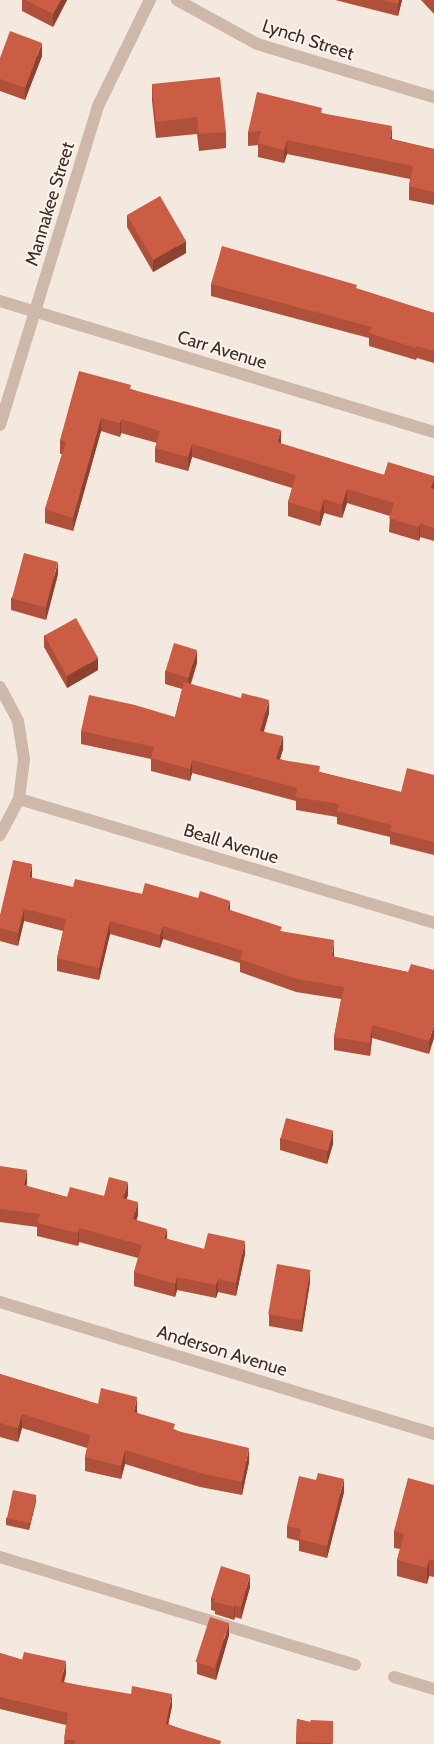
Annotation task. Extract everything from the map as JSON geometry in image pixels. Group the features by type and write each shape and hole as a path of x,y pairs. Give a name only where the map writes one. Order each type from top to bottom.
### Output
{"street":[{"name":"Mannakee Street","path":"0,425 99,104 150,0"},
{"name":"Lynch Street","path":"177,0 257,44 434,97"},
{"name":"Carr Avenue","path":"0,300 434,432"},
{"path":"0,688 18,720 24,759 19,799 0,835"},
{"name":"Beall Avenue","path":"19,799 434,923"},
{"name":"Anderson Avenue","path":"0,1302 434,1434"},
{"path":"0,1557 355,1664"},
{"path":"394,1677 434,1689"}],"building":[{"path":"25,0 61,0 53,14"},
{"path":"382,0 399,0 398,4"},
{"path":"10,31 42,43 25,88 0,79 0,58"},
{"path":"220,77 226,132 199,134 197,117 156,122 152,84"},
{"path":"257,92 322,108 321,113 392,126 390,139 434,149 434,192 409,186 413,166 287,140 284,150 258,143 261,131 248,132"},
{"path":"160,196 186,241 153,260 127,215"},
{"path":"222,246 357,285 356,288 434,313 434,351 417,346 416,348 369,333 372,327 211,284"},
{"path":"79,371 131,385 130,389 281,430 277,442 384,475 388,462 434,476 431,488 434,489 434,528 420,523 419,527 389,518 394,503 347,489 342,505 324,499 320,512 288,502 296,475 192,444 188,457 155,448 160,431 121,419 120,423 101,418 73,518 45,509 66,442 60,440"},
{"path":"24,553 58,562 46,607 12,598"},
{"path":"76,618 98,658 67,676 45,635"},
{"path":"174,643 197,650 188,678 166,671"},
{"path":"184,682 241,698 242,693 269,700 260,731 283,736 276,759 320,766 319,772 401,792 407,768 434,775 434,842 390,831 392,825 337,811 339,804 296,797 297,788 192,760 190,769 151,758 154,747 81,731 89,695 135,705 175,717"},
{"path":"13,860 32,864 29,877 73,887 75,879 142,894 145,883 198,898 200,891 230,901 227,909 282,927 280,931 334,940 332,956 408,972 411,964 434,970 434,1025 429,1041 372,1025 370,1043 334,1037 344,987 296,979 240,959 243,951 163,926 160,935 110,921 99,968 57,958 66,919 24,909 18,933 0,928 0,915"},
{"path":"286,1118 333,1131 328,1151 281,1138"},
{"path":"0,1166 27,1170 24,1185 67,1197 70,1187 104,1196 109,1177 128,1182 123,1198 138,1202 133,1219 167,1229 164,1238 204,1249 208,1233 245,1241 236,1283 218,1279 216,1285 177,1277 175,1284 134,1272 142,1245 79,1228 78,1233 37,1223 40,1214 0,1209"},
{"path":"277,1264 310,1270 302,1320 268,1314"},
{"path":"0,1374 98,1404 101,1388 137,1397 134,1412 175,1424 173,1430 249,1448 242,1482 200,1473 125,1450 121,1466 85,1457 90,1435 22,1414 18,1428 0,1423"},
{"path":"318,1473 344,1479 327,1546 299,1539 301,1529 287,1526 299,1476 316,1480"},
{"path":"408,1478 434,1485 434,1561 429,1559 427,1568 397,1560 404,1534 394,1531"},
{"path":"13,1490 36,1495 30,1523 7,1518"},
{"path":"221,1566 250,1575 241,1607 215,1602 215,1599 211,1598"},
{"path":"210,1617 229,1623 214,1668 195,1662"},
{"path":"24,1652 66,1661 61,1682 131,1694 132,1686 172,1694 166,1724 221,1741 220,1744 74,1744 75,1741 64,1739 68,1713 0,1697 0,1653 22,1660"},
{"path":"297,1719 310,1722 311,1720 333,1721 333,1743 296,1742"}]}
